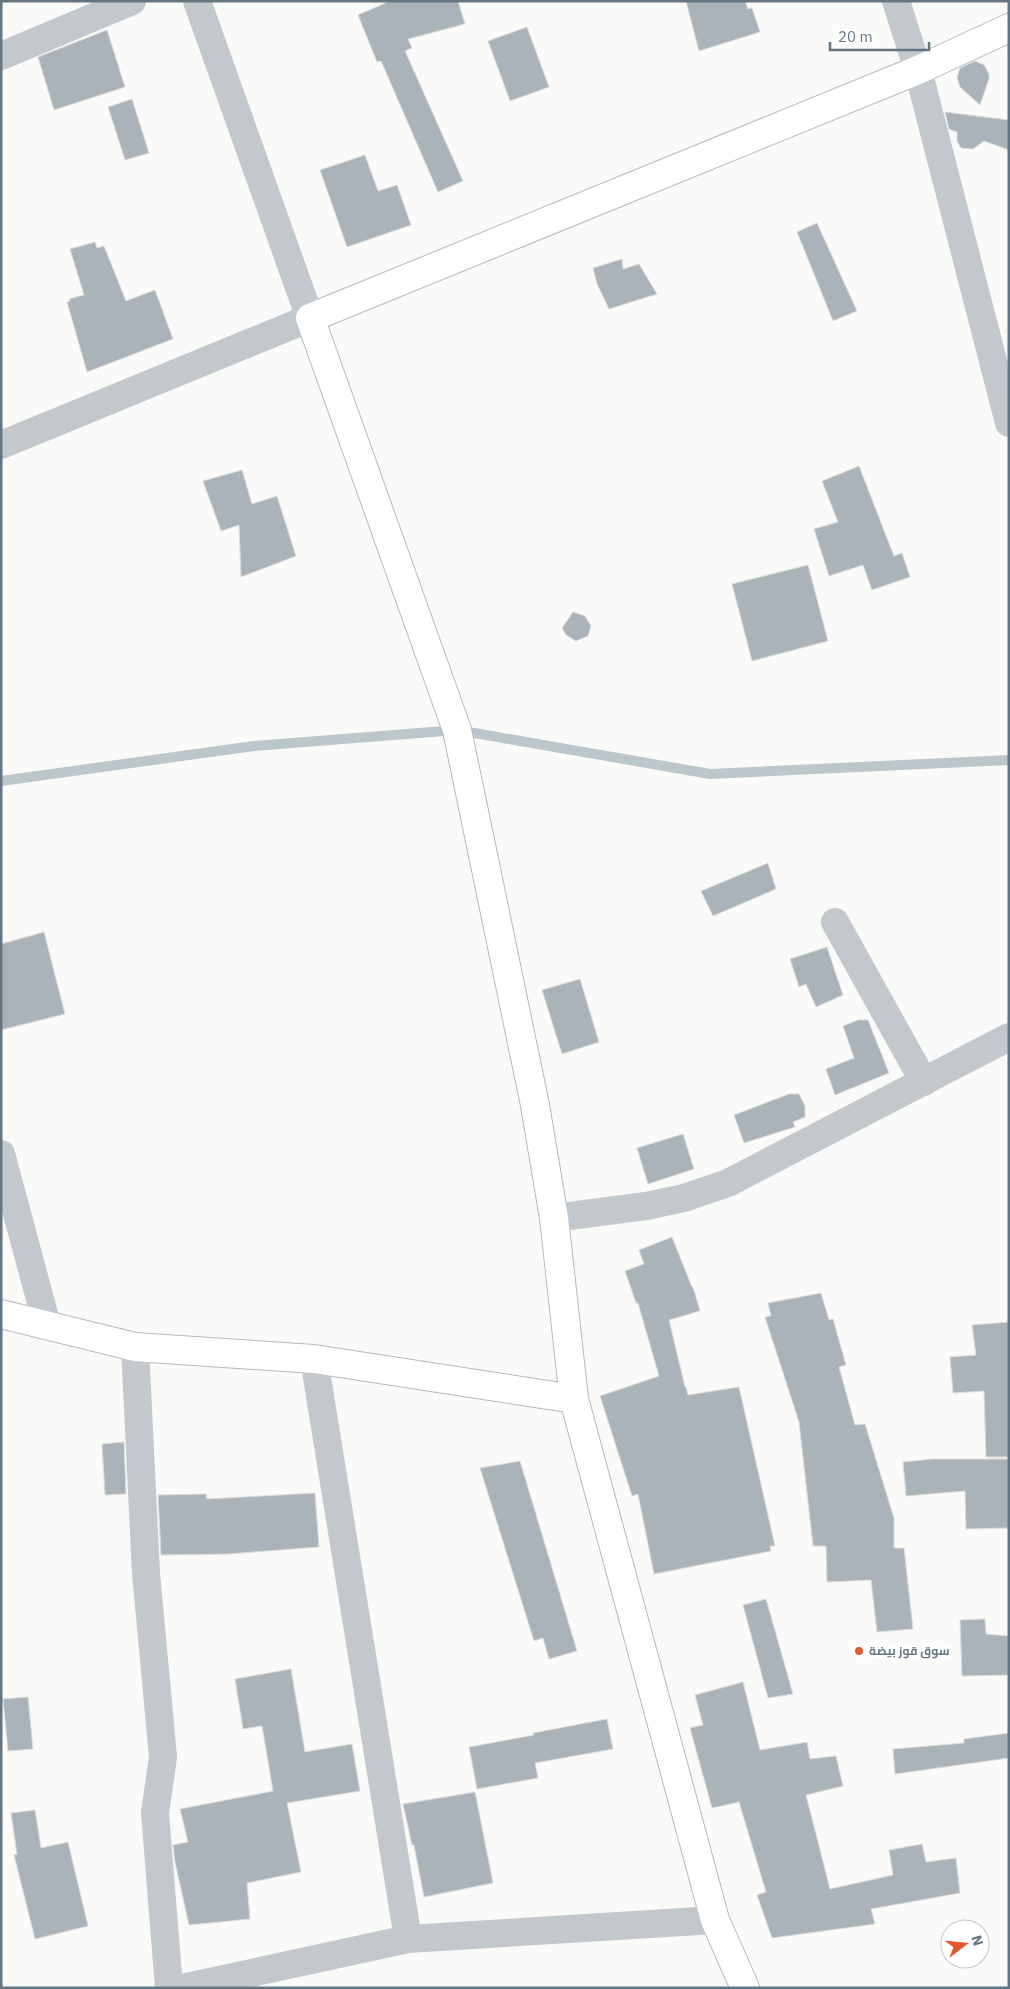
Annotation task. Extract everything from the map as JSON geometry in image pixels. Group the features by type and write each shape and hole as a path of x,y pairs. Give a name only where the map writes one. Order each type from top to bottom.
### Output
{"main road":[{"path":"745,1988 715,1920 574,1399 554,1218 535,1105 457,730 310,318 918,70 1009,28"},
{"path":"1,1314 135,1347 314,1359 574,1399"}],"street":[{"path":"1,56 132,1"},
{"path":"2,443 310,318 197,1"},
{"path":"896,1 918,70 1009,423"},
{"path":"835,922 924,1082"},
{"path":"554,1218 646,1206 684,1198 728,1183 1009,1037"},
{"path":"1,1154 47,1325"},
{"path":"135,1347 146,1574 163,1757 155,1813 169,1988"},
{"path":"314,1359 408,1939"},
{"path":"182,1988 408,1939 715,1920"}],"building":[{"path":"390,1 458,1 465,24 408,39 412,48 405,51 463,181 438,192 381,61 377,62 358,15"},
{"path":"686,1 745,1 748,9 752,8 760,32 699,51"},
{"path":"527,27 549,87 510,101 488,41"},
{"path":"107,30 125,87 54,110 38,57"},
{"path":"975,61 984,65 989,74 980,105 960,87 957,77 960,68"},
{"path":"132,99 149,153 125,160 108,107"},
{"path":"945,112 1009,120 1009,150 984,141 973,149 961,148 957,141 957,132 949,129"},
{"path":"365,155 378,191 397,185 411,225 347,247 320,170"},
{"path":"817,223 857,311 833,321 797,232"},
{"path":"95,242 97,248 104,246 126,301 155,290 173,339 87,372 67,302 70,301 69,299 84,295 70,249"},
{"path":"622,259 623,269 639,264 657,294 609,309 597,284 593,268"},
{"path":"859,466 894,556 902,553 910,577 872,590 863,565 829,576 814,529 838,522 822,481"},
{"path":"242,470 252,504 277,496 296,556 241,577 239,525 221,531 203,481"},
{"path":"808,565 828,641 752,661 732,584"},
{"path":"573,612 585,616 591,626 588,636 576,641 566,635 562,628"},
{"path":"768,863 776,889 713,916 701,891"},
{"path":"44,932 65,1014 1,1030 1,944"},
{"path":"827,947 843,995 816,1007 806,984 799,987 790,959"},
{"path":"580,979 599,1042 562,1054 542,990"},
{"path":"858,1020 868,1020 889,1073 835,1095 826,1069 854,1058 843,1026"},
{"path":"789,1094 799,1094 805,1106 805,1117 793,1122 795,1127 744,1143 734,1115"},
{"path":"683,1134 694,1169 648,1184 637,1148"},
{"path":"672,1237 693,1287 700,1311 669,1320 685,1387 688,1395 739,1387 775,1546 770,1546 771,1551 654,1574 638,1494 632,1496 600,1396 659,1376 638,1303 636,1303 625,1271 644,1264 639,1250"},
{"path":"821,1293 829,1320 833,1319 846,1365 839,1367 855,1425 865,1424 894,1518 894,1548 904,1548 913,1629 877,1632 871,1580 827,1582 826,1546 813,1546 799,1422 765,1317 771,1316 768,1303"},
{"path":"1009,1322 1009,1457 986,1457 984,1391 953,1393 950,1357 976,1355 972,1325"},
{"path":"124,1442 126,1494 105,1495 102,1444"},
{"path":"932,1459 1009,1459 1009,1528 966,1529 965,1491 906,1496 903,1462"},
{"path":"520,1461 577,1651 549,1659 543,1638 534,1641 480,1468"},
{"path":"315,1493 319,1547 228,1554 161,1555 158,1495 206,1494 207,1499"},
{"path":"766,1599 793,1694 768,1698 743,1605"},
{"path":"985,1619 986,1634 1009,1636 1009,1675 962,1676 960,1620"},
{"path":"291,1669 305,1752 352,1744 360,1791 287,1803 301,1872 247,1883 250,1919 189,1925 173,1845 188,1842 180,1809 273,1791 262,1726 243,1729 235,1679"},
{"path":"743,1682 760,1750 807,1742 810,1759 836,1756 843,1786 806,1795 830,1889 893,1875 889,1850 922,1844 926,1862 956,1858 960,1893 871,1909 875,1924 772,1938 757,1895 766,1892 739,1802 712,1808 690,1728 703,1725 695,1695"},
{"path":"28,1697 33,1749 8,1751 3,1699"},
{"path":"607,1719 613,1749 535,1763 538,1778 477,1789 469,1747"},
{"path":"1009,1733 1009,1758 895,1774 893,1749 964,1743 964,1739"},
{"path":"475,1792 493,1883 424,1897 414,1845 412,1845 403,1804"},
{"path":"35,1810 41,1848 68,1842 88,1926 35,1939 14,1855 17,1854 11,1813"}],"waterway":[{"path":"1,781 254,746 457,730 710,774 1009,760"}],"place":[{"name":"سوق قوز بيضة","path":"859,1651"}]}
